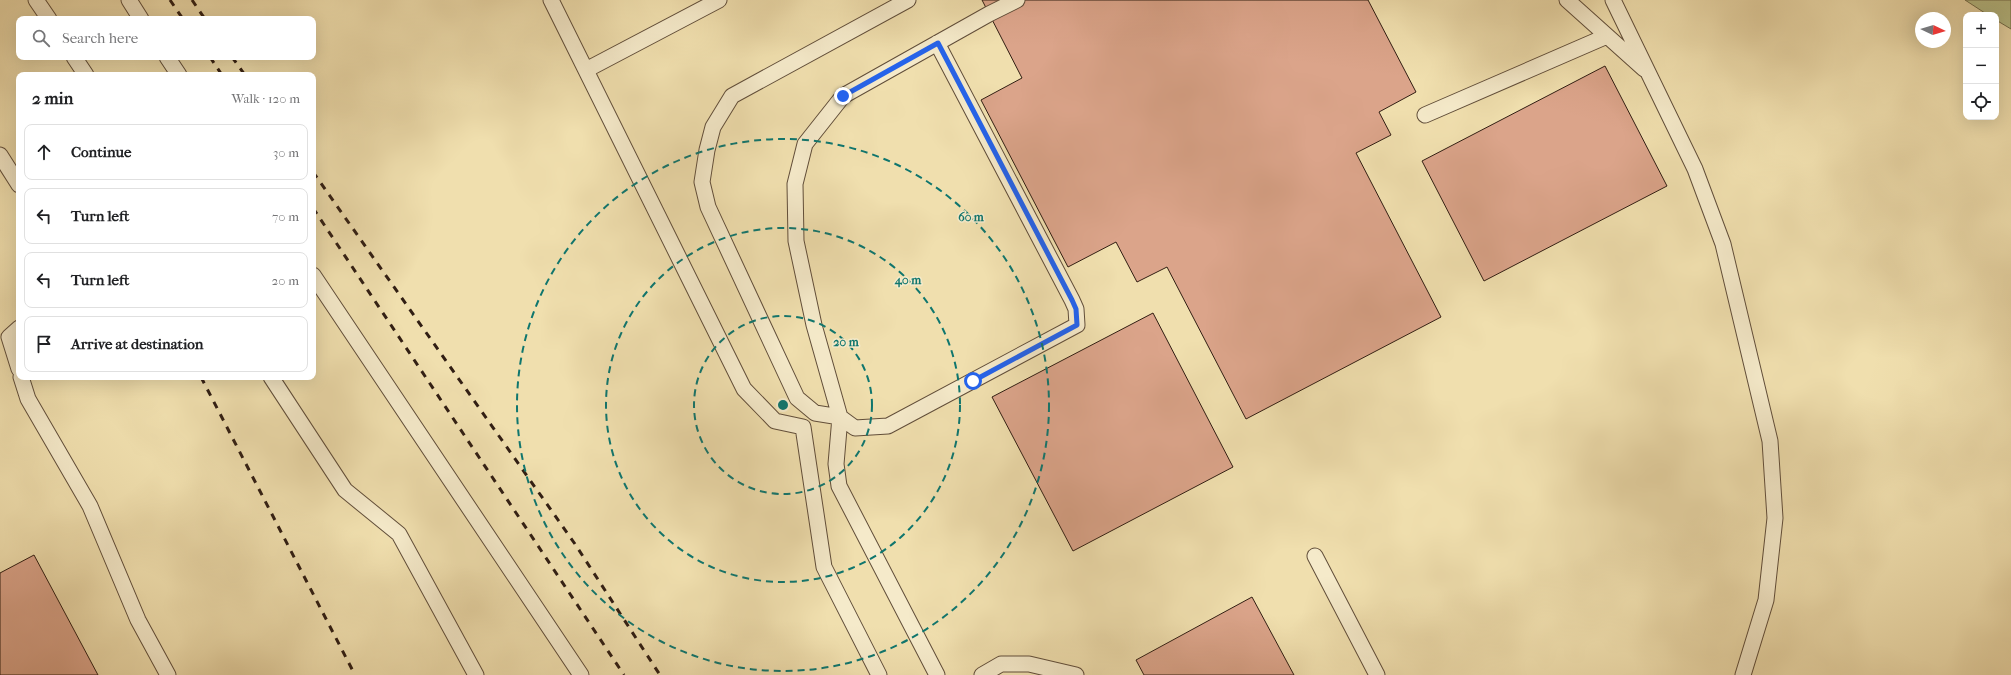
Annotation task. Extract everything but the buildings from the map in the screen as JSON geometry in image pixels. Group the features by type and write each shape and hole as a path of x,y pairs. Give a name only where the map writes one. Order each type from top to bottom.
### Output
{"lane":[{"path":"36,0 47,16"},
{"path":"129,0 139,16"},
{"path":"551,0 744,389 775,421 803,427 824,567 878,675"},
{"path":"586,70 719,0"},
{"path":"908,0 732,96 713,126 706,150 702,182 708,207 797,398 815,413 840,417 855,428 888,426 1077,325 1076,309 1072,300 938,43"},
{"path":"937,675 839,486 836,464 840,417 814,325 796,241 795,184 805,144 843,96 1017,0"},
{"path":"1567,0 1650,75"},
{"path":"1613,0 1696,169 1723,244 1770,441 1775,518 1767,592 1743,675"},
{"path":"1425,115 1607,36"},
{"path":"76,60 84,72"},
{"path":"169,60 177,72"},
{"path":"0,155 16,180"},
{"path":"316,279 581,675"},
{"path":"16,331 9,337 16,359"},
{"path":"23,380 28,399 90,506 138,620 168,675"},
{"path":"273,380 345,490 399,534 476,675"},
{"path":"1315,556 1377,675"},
{"path":"982,675 1001,664 1029,664 1076,675"}],"green space":[{"path":"1965,0 2011,0 2011,29 1999,22 1999,12 1983,12"}],"railway":[{"path":"170,0 181,16"},
{"path":"192,0 203,16"},
{"path":"212,60 220,72"},
{"path":"234,60 243,72"},
{"path":"316,176 575,544 660,675"},
{"path":"316,213 624,675"},
{"path":"203,380 355,675"}],"route":[{"path":"843,96 938,43 1072,300 1078,317 1077,325 973,381"}]}
